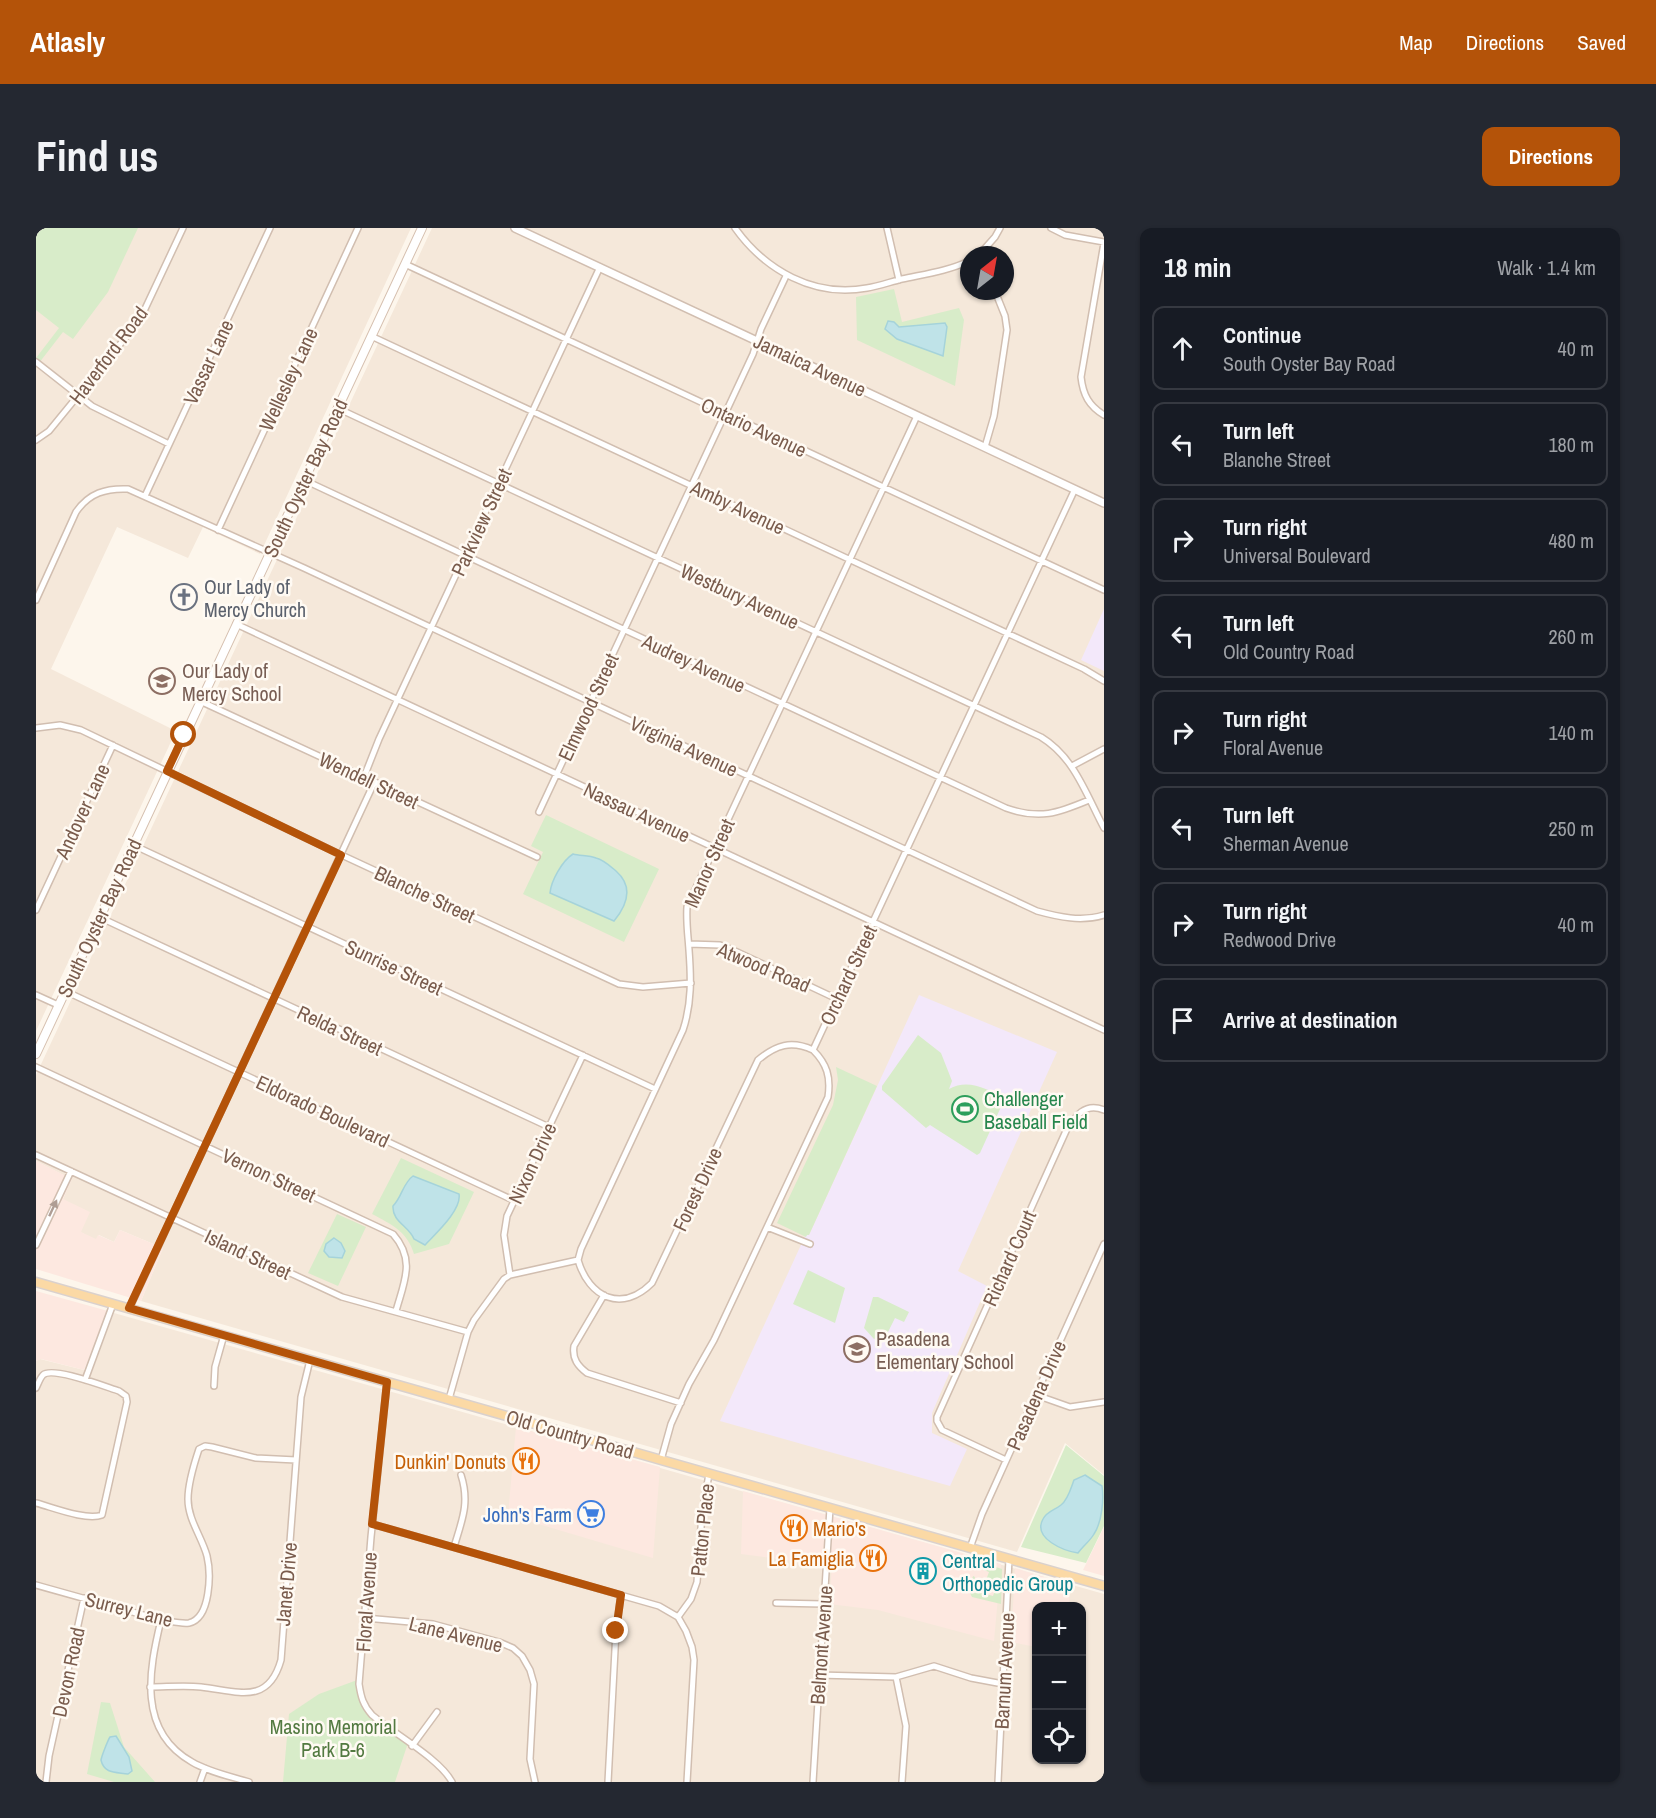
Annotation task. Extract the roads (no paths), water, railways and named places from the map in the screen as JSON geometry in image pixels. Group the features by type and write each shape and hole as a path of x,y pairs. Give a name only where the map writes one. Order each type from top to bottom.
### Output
{"main road":[{"name":"South Oyster Bay Road","path":"36,1054 422,228"},
{"name":"Old Country Road","path":"36,1282 1104,1586"}],"street":[{"name":"Haverford Road","path":"36,440 49,432 135,326 183,228"},
{"name":"Vassar Lane","path":"145,496 270,228"},
{"name":"Wellesley Lane","path":"218,530 358,228"},
{"name":"Jamaica Avenue","path":"515,228 1104,503"},
{"path":"735,228 747,243 786,276 817,286 840,290 865,289 960,264"},
{"path":"887,228 899,280"},
{"path":"987,246 1000,228"},
{"path":"1051,228 1065,235 1104,242 1081,377 1086,399 1091,406 1104,415"},
{"name":"Ontario Avenue","path":"405,264 1104,590"},
{"name":"Parkview Street","path":"364,777 600,267"},
{"name":"Elmwood Street","path":"539,812 725,414 786,276"},
{"path":"985,447 993,416 1007,330 1005,316 999,300"},
{"name":"Amby Avenue","path":"371,336 1084,669 1104,681"},
{"path":"36,362 103,412 169,444"},
{"name":"Westbury Avenue","path":"337,408 1041,736 1056,746 1072,766 1104,828"},
{"name":"Manor Street","path":"578,1260 581,1249 683,1029 690,1004 691,984 687,907 917,416"},
{"name":"Audrey Avenue","path":"304,480 1022,814 1048,815 1089,800"},
{"name":"Virginia Avenue","path":"36,600 76,512 85,501 95,494 115,488 128,489 1037,910 1057,917 1078,919 1104,915"},
{"name":"Orchard Street","path":"813,1050 1075,489"},
{"name":"Nassau Avenue","path":"236,624 1104,1029"},
{"name":"Wendell Street","path":"200,701 537,857"},
{"name":"Blanche Street","path":"36,728 60,725 72,727 113,745 341,855 619,984 643,987 691,984"},
{"name":"Andover Lane","path":"36,910 113,745"},
{"path":"1072,766 1104,749"},
{"path":"129,1308 374,783"},
{"name":"Sunrise Street","path":"133,844 655,1089"},
{"name":"Relda Street","path":"99,917 549,1127"},
{"name":"Atwood Road","path":"688,944 720,945 837,999"},
{"name":"Eldorado Boulevard","path":"65,991 515,1201"},
{"path":"36,995 58,1005"},
{"name":"Forest Drive","path":"604,1295 619,1300 631,1298 643,1292 652,1283 758,1060 769,1051 784,1044 802,1045 813,1050"},
{"path":"661,1460 672,1424 689,1384 714,1340 828,1097 830,1085 828,1071 822,1059 813,1050"},
{"name":"Nixon Drive","path":"510,1275 504,1235 507,1216 583,1055"},
{"name":"Vernon Street","path":"36,1067 393,1234 404,1248 407,1265 396,1311"},
{"name":"Richard Court","path":"1006,1460 942,1430 937,1417 1066,1131 1074,1117 1084,1109 1104,1110"},
{"name":"Island Street","path":"36,1155 342,1297 468,1332"},
{"path":"36,1245 71,1171"},
{"path":"767,1227 810,1244"},
{"name":"Pasadena Drive","path":"970,1548 982,1514 1104,1244"},
{"path":"449,1399 468,1332 499,1285 510,1275 578,1260 581,1272 589,1285 604,1295 574,1346 573,1353 576,1362 587,1373 681,1403"},
{"path":"85,1380 113,1304"},
{"path":"214,1386 215,1367 224,1335"},
{"name":"Janet Drive","path":"150,1687 199,1687 246,1694 262,1689 274,1678 281,1660 302,1397 310,1359"},
{"path":"36,1388 42,1375 52,1372 123,1393 127,1402 102,1515 82,1515 36,1503"},
{"name":"Floral Avenue","path":"387,1382 372,1524 359,1684 364,1706 444,1771 452,1782"},
{"path":"1036,1395 1070,1407 1104,1402"},
{"name":"Surrey Lane","path":"36,1585 161,1620 189,1623 200,1616 206,1604 209,1568 204,1549 191,1519 188,1500 199,1449 205,1446 256,1458 296,1460"},
{"name":"Patton Place","path":"678,1617 691,1599 697,1582 702,1514 709,1474"},
{"path":"454,1547 466,1505 466,1491 461,1475"},
{"name":"Belmont Avenue","path":"813,1782 830,1508"},
{"path":"372,1524 659,1606 678,1617 686,1631 694,1660 687,1782"},
{"name":"Barnum Avenue","path":"998,1782 1009,1559"},
{"path":"608,1782 616,1631 621,1595"},
{"name":"Devon Road","path":"46,1782 49,1756 84,1598"},
{"path":"776,1603 824,1604"},
{"name":"Lane Avenue","path":"365,1618 433,1624 499,1642 513,1648 522,1656 530,1670 534,1684 530,1759 535,1782"},
{"path":"161,1620 150,1672 155,1719 168,1742 184,1757 205,1768 249,1782"},
{"path":"818,1675 896,1677 934,1666 971,1678 1003,1684"},
{"path":"896,1677 906,1726 902,1782"},
{"path":"412,1746 438,1712"},
{"path":"200,1782 205,1768"}],"water":[{"path":"888,321 894,322 899,327 945,323 947,327 943,356 897,339 885,329"},
{"path":"573,854 602,860 625,883 627,895 625,902 614,921 550,893 558,872"},
{"path":"413,1176 459,1194 459,1200 452,1214 425,1245 414,1239 393,1211 393,1206"},
{"path":"334,1238 341,1243 345,1251 342,1258 329,1257 324,1251 326,1244"},
{"path":"1085,1475 1102,1486 1101,1517 1091,1539 1078,1553 1051,1543 1042,1532 1041,1526 1047,1514 1066,1500 1074,1480"},
{"path":"116,1736 129,1757 132,1771 128,1774 108,1770 101,1760 110,1737"}],"place":[{"name":"Our Lady of Mercy Church","path":"184,597"},
{"name":"Our Lady of Mercy School","path":"162,681"},
{"name":"Challenger Baseball Field","path":"965,1109"},
{"name":"Pasadena Elementary School","path":"857,1349"},
{"name":"Dunkin' Donuts","path":"526,1461"},
{"name":"John's Farm","path":"591,1514"},
{"name":"Mario's","path":"794,1528"},
{"name":"La Famiglia","path":"873,1558"},
{"name":"Central Orthopedic Group","path":"923,1571"}],"park label":[{"name":"Masino Memorial Park B-6","path":"333,1738"}]}
